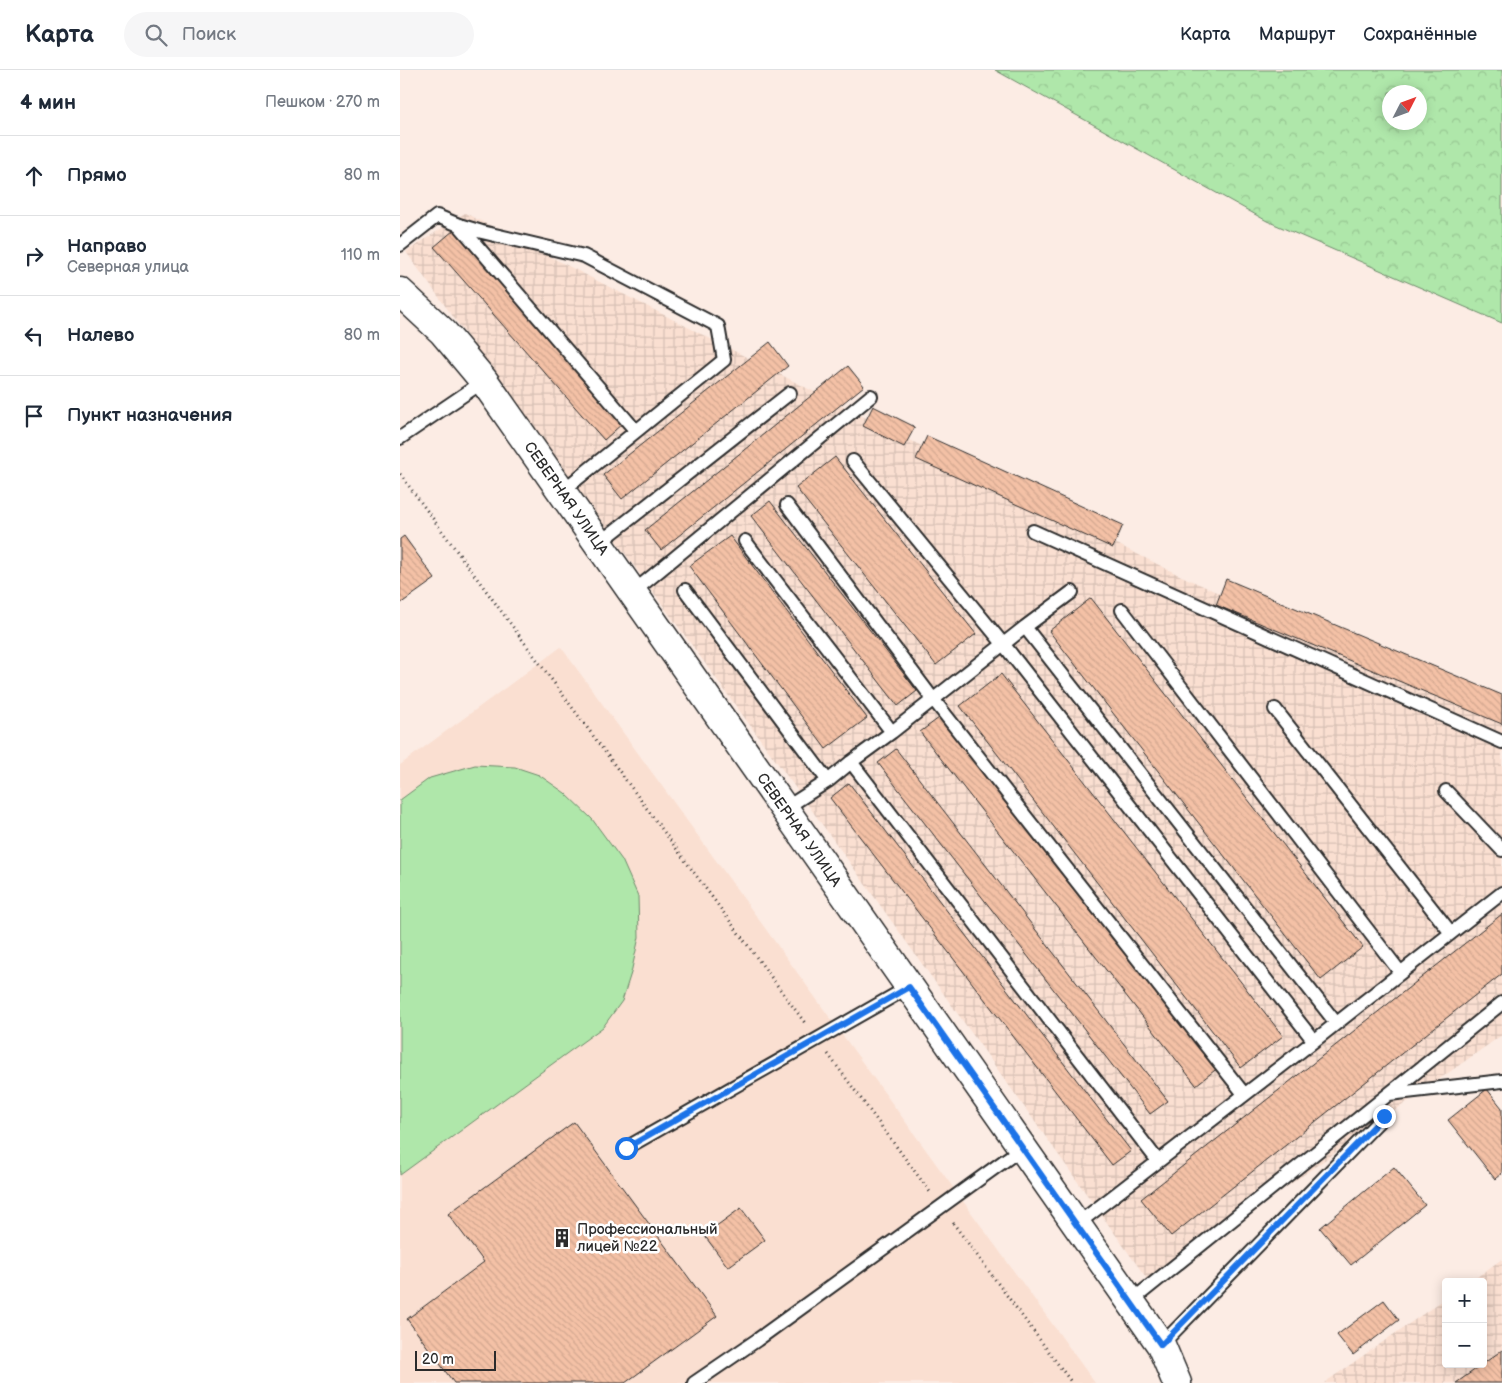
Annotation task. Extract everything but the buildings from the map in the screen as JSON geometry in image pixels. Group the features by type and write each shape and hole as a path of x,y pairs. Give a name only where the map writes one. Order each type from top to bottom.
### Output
{"street":[{"name":"СЕВЕРНАЯ УЛИЦА","path":"400,292 443,332 484,381 1161,1345 1177,1383"}],"lane":[{"path":"400,245 437,216 459,225 584,256 718,326 724,360 561,492"},
{"path":"459,225 636,431"},
{"path":"400,438 484,381"},
{"path":"598,544 790,393"},
{"path":"632,593 871,396"},
{"path":"853,461 1004,645 1314,1041"},
{"path":"787,505 934,699 1244,1094"},
{"path":"1033,531 1502,742"},
{"path":"745,541 892,732"},
{"path":"686,590 828,781"},
{"path":"784,809 828,781 1072,592"},
{"path":"1122,610 1400,972"},
{"path":"1025,627 1336,1023"},
{"path":"1275,709 1450,933"},
{"path":"851,762 1158,1161"},
{"path":"1446,792 1502,850"},
{"path":"1076,1225 1502,893"},
{"path":"626,1148 909,987"},
{"path":"1130,1302 1502,1003"},
{"path":"1389,1094 1502,1080"},
{"path":"1161,1345 1384,1116"},
{"path":"694,1383 757,1340 1022,1148"}],"path":[{"path":"400,474 1072,1383"}],"shaded area":[{"path":"465,213 830,400 1177,574 1502,723 1502,1035 1150,1283 845,856 406,252"},
{"path":"561,647 1095,1383 400,1383 400,765"},
{"path":"1502,1259 1502,1383 1324,1383 1442,1301 1442,1368 1487,1368 1487,1278 1476,1278"}],"green space":[{"path":"995,70 1502,70 1502,323 1267,221"},
{"path":"475,765 515,767 539,775 565,793 592,819 622,860 638,896 639,937 631,973 622,1001 603,1027 400,1175 400,800 430,778"}],"place":[{"name":"Профессиональный лицей №22","path":"562,1238"}],"route":[{"path":"626,1148 909,987 1161,1345 1384,1116"}]}
